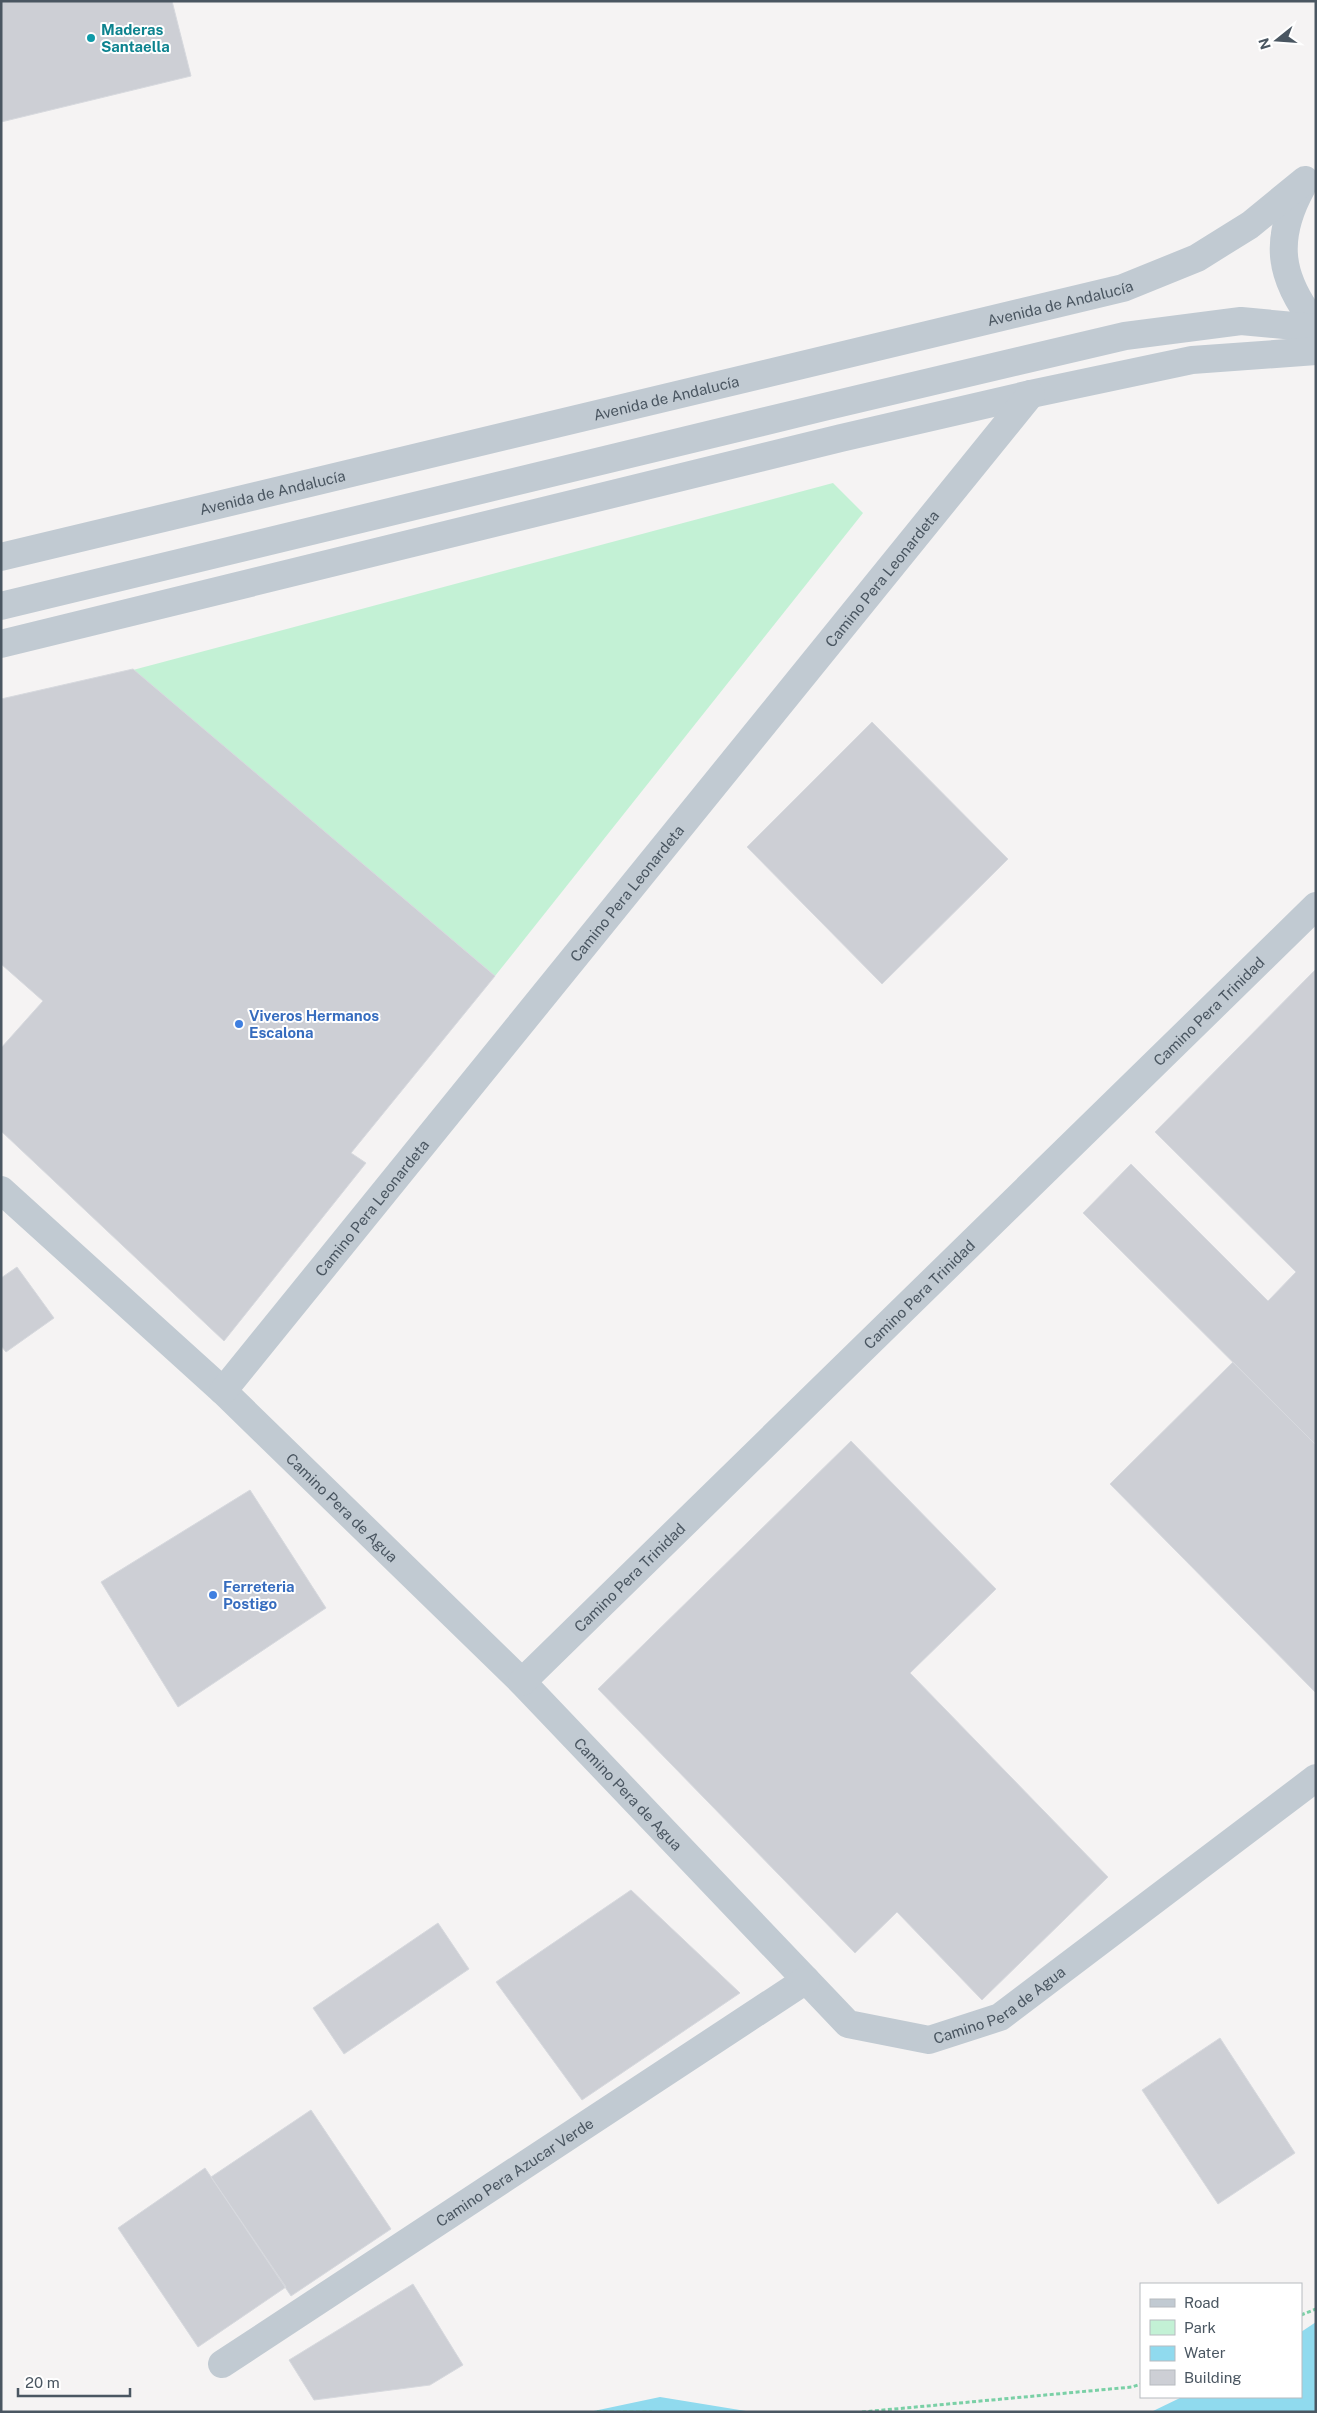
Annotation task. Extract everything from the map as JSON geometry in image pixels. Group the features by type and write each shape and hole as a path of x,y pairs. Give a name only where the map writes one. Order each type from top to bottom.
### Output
{"street":[{"path":"1310,175 1290,209 1283,240 1286,272 1298,302 1316,326"},
{"name":"Avenida de Andalucía","path":"1,557 1122,288 1197,258 1250,225 1310,175"},
{"path":"1,606 1125,336 1242,321 1316,326"},
{"path":"1,644 841,438 1031,394 1192,360 1316,351"},
{"name":"Camino Pera Leonardeta","path":"223,1391 1031,394"},
{"name":"Camino Pera Trinidad","path":"522,1682 1316,906"},
{"name":"Camino Pera de Agua","path":"1,1190 223,1391 522,1682 848,2024 928,2040 1000,2017 1316,1778"},
{"name":"Camino Pera Azucar Verde","path":"222,2364 806,1980"}],"path":[{"path":"1302,2315 1316,2309"},
{"path":"862,2412 1132,2387 1140,2384"},
{"path":"597,2412 652,2412"}],"green space":[{"path":"833,483 863,513 495,976 133,670"}],"water":[{"path":"1316,2322 1316,2412 1151,2412 1180,2398 1302,2398 1302,2331"},
{"path":"660,2397 752,2412 589,2412"}],"building":[{"name":"Maderas Santaella","path":"1,1 172,1 191,76 1,122"},
{"name":"Viveros Hermanos Escalona","path":"133,669 495,976 351,1153 366,1163 224,1341 1,1131 1,1048 43,1001 1,964 1,699"},
{"path":"872,722 1008,859 882,984 747,847"},
{"path":"1316,969 1316,1445 1083,1213 1131,1164 1268,1301 1296,1272 1155,1132"},
{"path":"17,1267 54,1318 6,1352 1,1346 1,1278"},
{"path":"1233,1362 1316,1445 1316,1693 1110,1484"},
{"path":"851,1441 996,1589 910,1673 1108,1877 982,2000 897,1912 855,1953 598,1689"},
{"name":"Ferreteria Postigo","path":"250,1490 326,1608 178,1707 101,1582"},
{"path":"631,1890 740,1993 582,2100 496,1982"},
{"path":"438,1923 469,1969 344,2054 313,2008"},
{"path":"1220,2038 1295,2153 1218,2204 1142,2090"},
{"path":"311,2110 391,2229 291,2296 211,2177"},
{"path":"205,2168 286,2287 198,2347 118,2228"},
{"path":"413,2284 463,2365 430,2385 314,2400 289,2360"}],"place":[{"name":"Maderas Santaella","path":"91,38"},
{"name":"Viveros Hermanos Escalona","path":"239,1024"},
{"name":"Ferreteria Postigo","path":"213,1595"}]}
